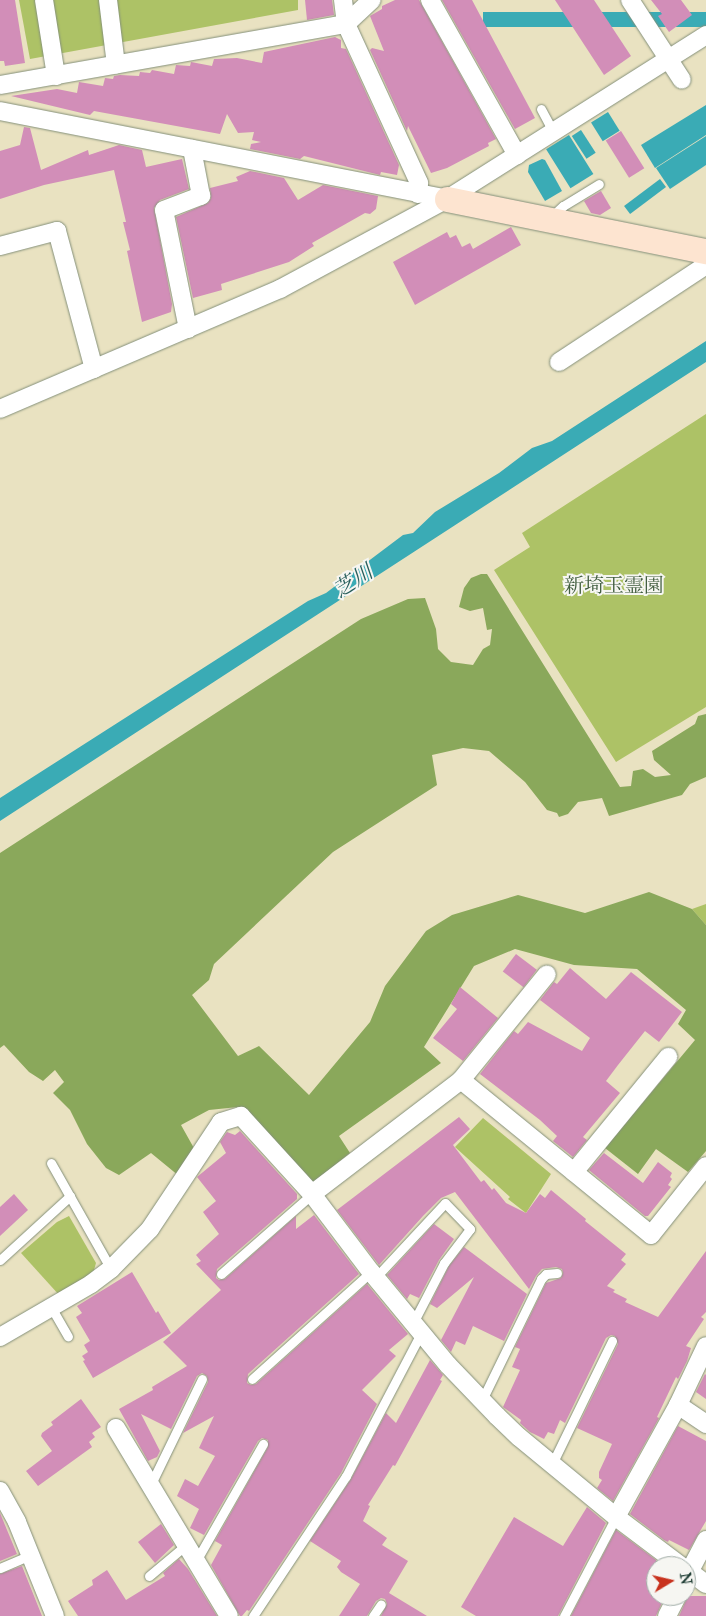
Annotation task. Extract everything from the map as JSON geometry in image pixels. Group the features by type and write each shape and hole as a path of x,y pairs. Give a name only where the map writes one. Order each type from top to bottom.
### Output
{"street":[{"path":"44,0 56,76"},
{"path":"108,0 116,65"},
{"path":"343,0 346,24 419,183 418,194"},
{"path":"0,86 346,24 372,0"},
{"path":"430,0 517,155"},
{"path":"630,0 682,80"},
{"path":"0,409 280,288 447,199 706,35"},
{"path":"0,111 706,251"},
{"path":"188,329 164,210 201,196 192,149"},
{"path":"0,246 56,231 94,369"},
{"path":"559,362 706,265"},
{"path":"312,1194 461,1080 547,974"},
{"path":"574,1172 668,1057"},
{"path":"461,1080 651,1235 706,1166"},
{"path":"0,1337 111,1270 150,1229 221,1122 241,1116 312,1194 373,1274 448,1365 519,1437 667,1556"},
{"path":"616,1517 678,1405 706,1346"},
{"path":"678,1405 706,1424"},
{"path":"116,1428 229,1616"},
{"path":"0,1491 17,1522 56,1616"},
{"path":"696,1556 706,1540"}],"lane":[{"path":"540,109 553,132"},
{"path":"549,219 562,206 599,184"},
{"path":"51,1163 111,1270"},
{"path":"221,1274 312,1194"},
{"path":"0,1260 70,1196"},
{"path":"252,1379 373,1274 445,1203 470,1229 444,1263 417,1328 346,1476 253,1616"},
{"path":"482,1400 541,1279 546,1274 557,1273"},
{"path":"51,1307 68,1336"},
{"path":"552,1464 612,1340"},
{"path":"150,1486 202,1379"},
{"path":"196,1562 263,1444"},
{"path":"564,1616 616,1517"},
{"path":"149,1576 186,1546"},
{"path":"0,1568 30,1555"},
{"path":"373,1616 381,1604"}],"green space":[{"path":"19,0 298,0 298,10 30,59"},
{"name":"新埼玉霊園","path":"706,414 706,707 616,762 494,570 530,547 522,533"},
{"path":"487,574 620,787 631,786 633,771 643,769 655,777 671,775 654,760 652,751 695,724 698,716 706,714 706,777 690,784 682,795 609,816 602,798 578,802 568,814 559,817 557,813 547,810 525,782 489,751 463,748 432,755 437,785 333,852 214,964 209,980 192,995 238,1056 259,1046 309,1095 370,1022 385,986 426,931 452,915 518,895 585,913 649,892 692,909 706,925 706,1151 688,1172 656,1149 638,1174 605,1148 695,1040 678,1024 686,1010 637,969 574,965 515,949 474,966 424,1047 441,1063 339,1136 350,1153 310,1185 238,1107 209,1110 181,1125 195,1150 179,1176 151,1153 119,1175 106,1168 87,1144 70,1110 53,1093 64,1082 55,1070 43,1081 29,1072 4,1045 0,1048 0,853 361,619 408,599 425,598 436,629 438,649 451,662 473,665 483,649 490,645 492,629 487,630 483,608 470,611 459,607 464,588 471,578"},
{"path":"706,904 706,925 692,909"},
{"path":"483,1118 551,1174 526,1213 508,1199 510,1197 455,1147"},
{"path":"69,1216 96,1263 92,1277 60,1296 21,1253 57,1222"}],"water":[{"path":"483,12 706,12 706,27 483,27"},
{"path":"706,105 706,135 655,168 641,145"},
{"path":"608,112 620,131 603,141 591,123"},
{"path":"581,130 596,153 586,159 572,136"},
{"path":"569,135 593,174 570,188 546,149"},
{"path":"706,136 706,165 670,189 656,168"},
{"path":"542,159 545,160 562,191 545,201 528,172 529,165"},
{"path":"660,179 666,187 630,214 624,206"},
{"name":"芝川","path":"706,341 706,362 0,821 0,798 308,601 326,593 403,535 413,533 435,512 499,473 532,448 552,441"}],"building":[{"path":"0,0 15,0 25,63 5,66 4,61 0,61"},
{"path":"305,0 332,0 334,15 307,20"},
{"path":"395,0 419,0 496,139 488,143 489,146 447,168 431,173 408,126 407,131 370,50 372,48 384,51 370,16 382,9 382,6"},
{"path":"442,0 472,0 535,118 515,129"},
{"path":"555,0 594,0 631,56 604,75"},
{"path":"651,0 681,0 692,15 669,32 658,16 662,14"},
{"path":"335,37 341,40 341,48 346,49 399,165 397,175 381,172 380,175 304,156 300,159 250,149 251,144 261,142 252,140 254,132 238,133 227,114 220,134 94,111 90,115 11,96 57,89 77,93 79,82 103,86 105,78 113,79 114,76 139,76 140,72 150,73 152,70 174,74 176,65 190,66 191,62 212,66 214,59 237,58 262,63 264,52"},
{"path":"24,127 30,128 41,170 88,150 89,155 119,145 142,150 146,167 182,159 189,189 160,200 154,208 172,304 171,312 142,322 127,251 130,250 123,222 126,222 114,170 44,185 0,199 0,151 20,145"},
{"path":"621,131 644,168 629,178 606,141"},
{"path":"250,171 284,178 298,200 323,185 378,196 376,209 370,214 365,213 312,243 314,246 289,262 221,284 222,290 193,298 176,217 208,203 211,198 210,188 238,181 236,177"},
{"path":"601,191 611,208 600,215 591,213 584,201"},
{"path":"511,227 521,245 415,305 393,262 447,232 450,238 456,235 462,247 470,243 473,249"},
{"path":"516,954 537,970 524,987 503,972"},
{"path":"570,968 606,999 631,972 682,1012 659,1042 645,1031 618,1065 606,1081 620,1093 583,1137 587,1140 573,1157 553,1141 557,1136 540,1120 480,1074 514,1031 518,1034 528,1022 582,1051 590,1038 540,1000 554,982 557,984"},
{"path":"460,987 498,1018 463,1061 433,1038 457,1009 451,1004"},
{"path":"459,1117 470,1129 453,1145 481,1182 484,1180 492,1190 494,1188 506,1203 526,1213 540,1194 545,1198 551,1190 586,1219 585,1221 626,1254 621,1260 626,1264 607,1286 615,1290 613,1292 627,1299 625,1302 658,1317 706,1251 706,1312 701,1317 704,1319 686,1346 691,1348 687,1361 678,1379 676,1377 657,1417 659,1418 613,1501 597,1488 602,1480 599,1478 599,1472 612,1444 577,1428 618,1344 615,1336 611,1335 606,1338 565,1423 560,1420 554,1434 548,1432 544,1439 530,1432 520,1423 521,1420 503,1407 520,1370 512,1367 520,1349 515,1347 546,1283 561,1278 562,1269 556,1267 542,1269 529,1289 455,1192 441,1198 379,1265 337,1210"},
{"path":"240,1131 297,1194 297,1199 217,1269 216,1278 219,1280 225,1279 296,1216 296,1229 314,1215 359,1274 248,1374 247,1383 251,1385 256,1384 367,1284 408,1334 389,1350 396,1356 362,1390 377,1404 341,1473 249,1611 247,1610 242,1616 240,1616 211,1565 222,1545 215,1541 268,1447 268,1440 262,1438 258,1441 204,1535 190,1528 199,1509 177,1496 185,1479 198,1486 215,1456 199,1448 214,1416 183,1433 208,1382 207,1376 202,1373 197,1376 171,1429 141,1414 160,1451 157,1457 148,1461 119,1409 153,1390 152,1387 187,1366 163,1342 221,1290 196,1264 201,1261 196,1255 219,1234 203,1212 216,1201 197,1177 226,1153 220,1142 227,1132 235,1135"},
{"path":"604,1153 643,1183 658,1162 672,1173 670,1177 672,1179 668,1185 671,1187 648,1216 645,1216 589,1170"},
{"path":"14,1194 28,1210 0,1236 0,1207"},
{"path":"434,1224 454,1239 439,1260 419,1298 410,1294 407,1299 387,1275"},
{"path":"464,1247 527,1294 504,1341 473,1326 465,1345 456,1341 451,1352 441,1340 474,1277 437,1308 430,1304 449,1266"},
{"path":"132,1272 156,1313 158,1311 171,1333 93,1378 83,1361 85,1360 82,1356 88,1352 84,1345 90,1341 76,1317 82,1313 77,1306"},
{"path":"430,1360 443,1375 440,1380 442,1381 395,1466 393,1465 368,1505 370,1506 363,1521 387,1538 382,1545 408,1561 389,1593 427,1616 381,1616 387,1604 385,1599 381,1598 376,1601 367,1616 339,1616 360,1584 341,1572 337,1567 341,1561 310,1541 351,1479 386,1413 396,1423"},
{"path":"706,1375 706,1399 696,1392"},
{"path":"81,1399 101,1427 92,1433 95,1437 89,1442 92,1447 38,1486 26,1471 52,1451 41,1436 42,1433 53,1425 51,1422"},
{"path":"678,1426 706,1441 706,1521 689,1550 669,1540 668,1542 664,1540 630,1514"},
{"path":"587,1507 606,1523 558,1616 476,1616 461,1607 514,1517 563,1546"},
{"path":"0,1513 17,1554 0,1561"},
{"path":"161,1524 174,1545 155,1563 138,1542"},
{"path":"616,1530 651,1556 646,1556 646,1606 660,1606 656,1616 571,1616"},
{"path":"179,1559 188,1569 217,1616 78,1616 68,1601 93,1585 92,1580 107,1570 126,1600 165,1576 163,1573"},
{"path":"22,1566 42,1616 0,1616 0,1574"},
{"path":"696,1596 706,1596 706,1616 679,1616 684,1606 696,1606"}]}
